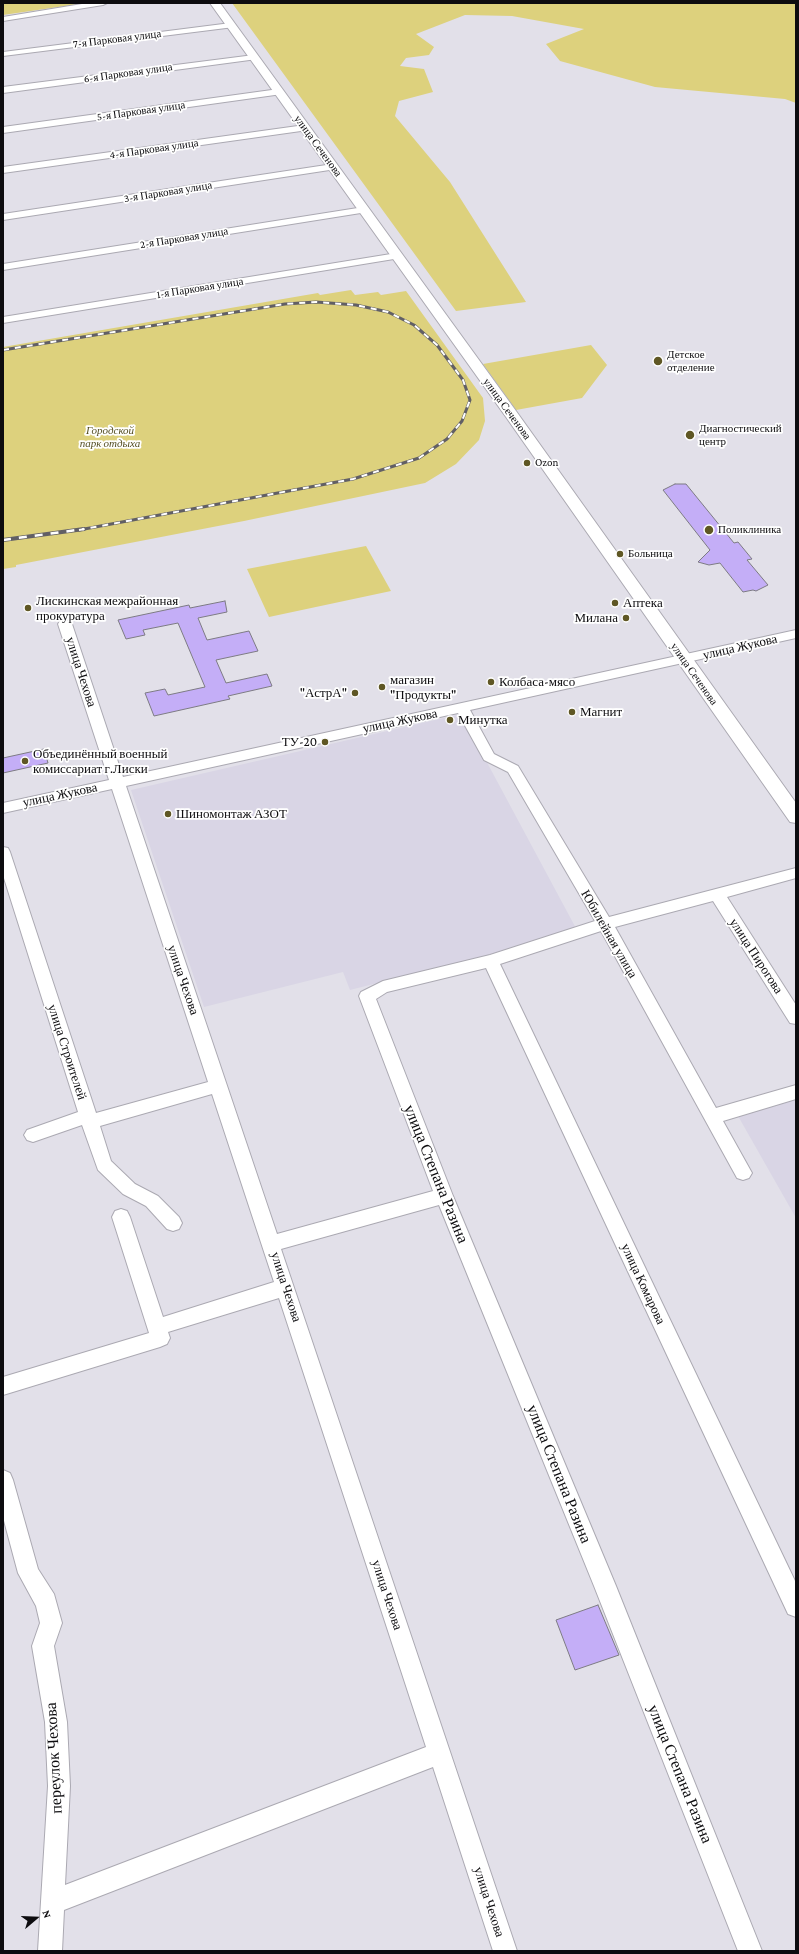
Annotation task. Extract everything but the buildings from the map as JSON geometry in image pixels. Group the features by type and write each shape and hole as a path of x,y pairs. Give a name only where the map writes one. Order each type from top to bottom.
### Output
{"main road":[{"name":"улица Сеченова","path":"215,3 397,256 796,818"}],"street":[{"path":"3,19 103,3"},
{"name":"7-я Парковая улица","path":"3,54 231,25"},
{"name":"6-я Парковая улица","path":"3,90 254,57"},
{"name":"5-я Парковая улица","path":"3,130 279,92"},
{"name":"4-я Парковая улица","path":"3,170 305,128"},
{"name":"3-я Парковая улица","path":"3,217 333,167"},
{"name":"2-я Парковая улица","path":"3,267 364,210"},
{"name":"1-я Парковая улица","path":"3,320 397,256"},
{"name":"улица Чехова","path":"65,624 116,783 286,1287 505,1951"},
{"name":"улица Жукова","path":"3,808 796,634"},
{"name":"Юбилейная улица","path":"462,708 489,757 513,769 605,924 743,1173"},
{"name":"улица Строителей","path":"3,852 104,1166 129,1189 152,1201 173,1223"},
{"path":"491,961 605,924 716,893 796,873"},
{"name":"улица Пирогова","path":"716,893 796,1018"},
{"name":"улица Степана Разина","path":"491,961 384,987 367,996 444,1196 602,1578 750,1951"},
{"name":"улица Комарова","path":"491,961 796,1606"},
{"path":"33,1135 218,1086"},
{"path":"711,1116 796,1092"},
{"path":"271,1244 444,1196"},
{"path":"3,1386 160,1338 121,1217"},
{"path":"157,1327 286,1287"},
{"name":"переулок Чехова","path":"3,1480 29,1573 46,1602 51,1623 43,1646 56,1722 59,1786 50,1951"},
{"path":"53,1902 440,1753"}],"shaded area":[{"path":"461,714 578,932 350,990 343,972 204,1007 131,790"},
{"path":"796,1100 796,1218 738,1116"}],"green space":[{"path":"3,3 86,3 3,15"},
{"path":"232,3 796,3 796,103 785,99 655,87 560,61 546,44 584,29 512,16 465,15 416,34 434,47 429,55 406,58 400,66 424,69 433,92 399,101 395,116 450,182 526,302 456,311"},
{"name":"Городской парк отдыха","path":"351,290 355,295 378,292 381,295 406,291 483,398 485,421 479,440 456,464 425,483 244,521 16,565 16,567 3,569 3,347 318,293 320,295"},
{"path":"591,345 607,365 582,398 516,410 483,364"},
{"path":"366,546 391,591 269,617 247,569"}],"railway":[{"path":"3,350 285,304 316,302 356,305 388,312 414,325 437,345 463,380 470,400 462,421 447,439 419,458 353,479 79,530"},
{"path":"3,540 84,529"}],"place":[{"name":"Детское отделение","path":"658,361"},
{"name":"Диагностический центр","path":"690,435"},
{"name":"Ozon","path":"527,463"},
{"name":"Поликлиника","path":"709,530"},
{"name":"Больница","path":"620,554"},
{"name":"Аптека","path":"615,603"},
{"name":"Лискинская межрайонная прокуратура","path":"28,608"},
{"name":"Милана","path":"626,618"},
{"name":"Колбаса-мясо","path":"491,682"},
{"name":"магазин \"Продукты\"","path":"382,687"},
{"name":"\"АстрА\"","path":"355,693"},
{"name":"Магнит","path":"572,712"},
{"name":"Минутка","path":"450,720"},
{"name":"ТУ-20","path":"325,742"},
{"name":"Объединённый военный комиссариат г.Лиски","path":"25,761"},
{"name":"Шиномонтаж АЗОТ","path":"168,814"}]}
